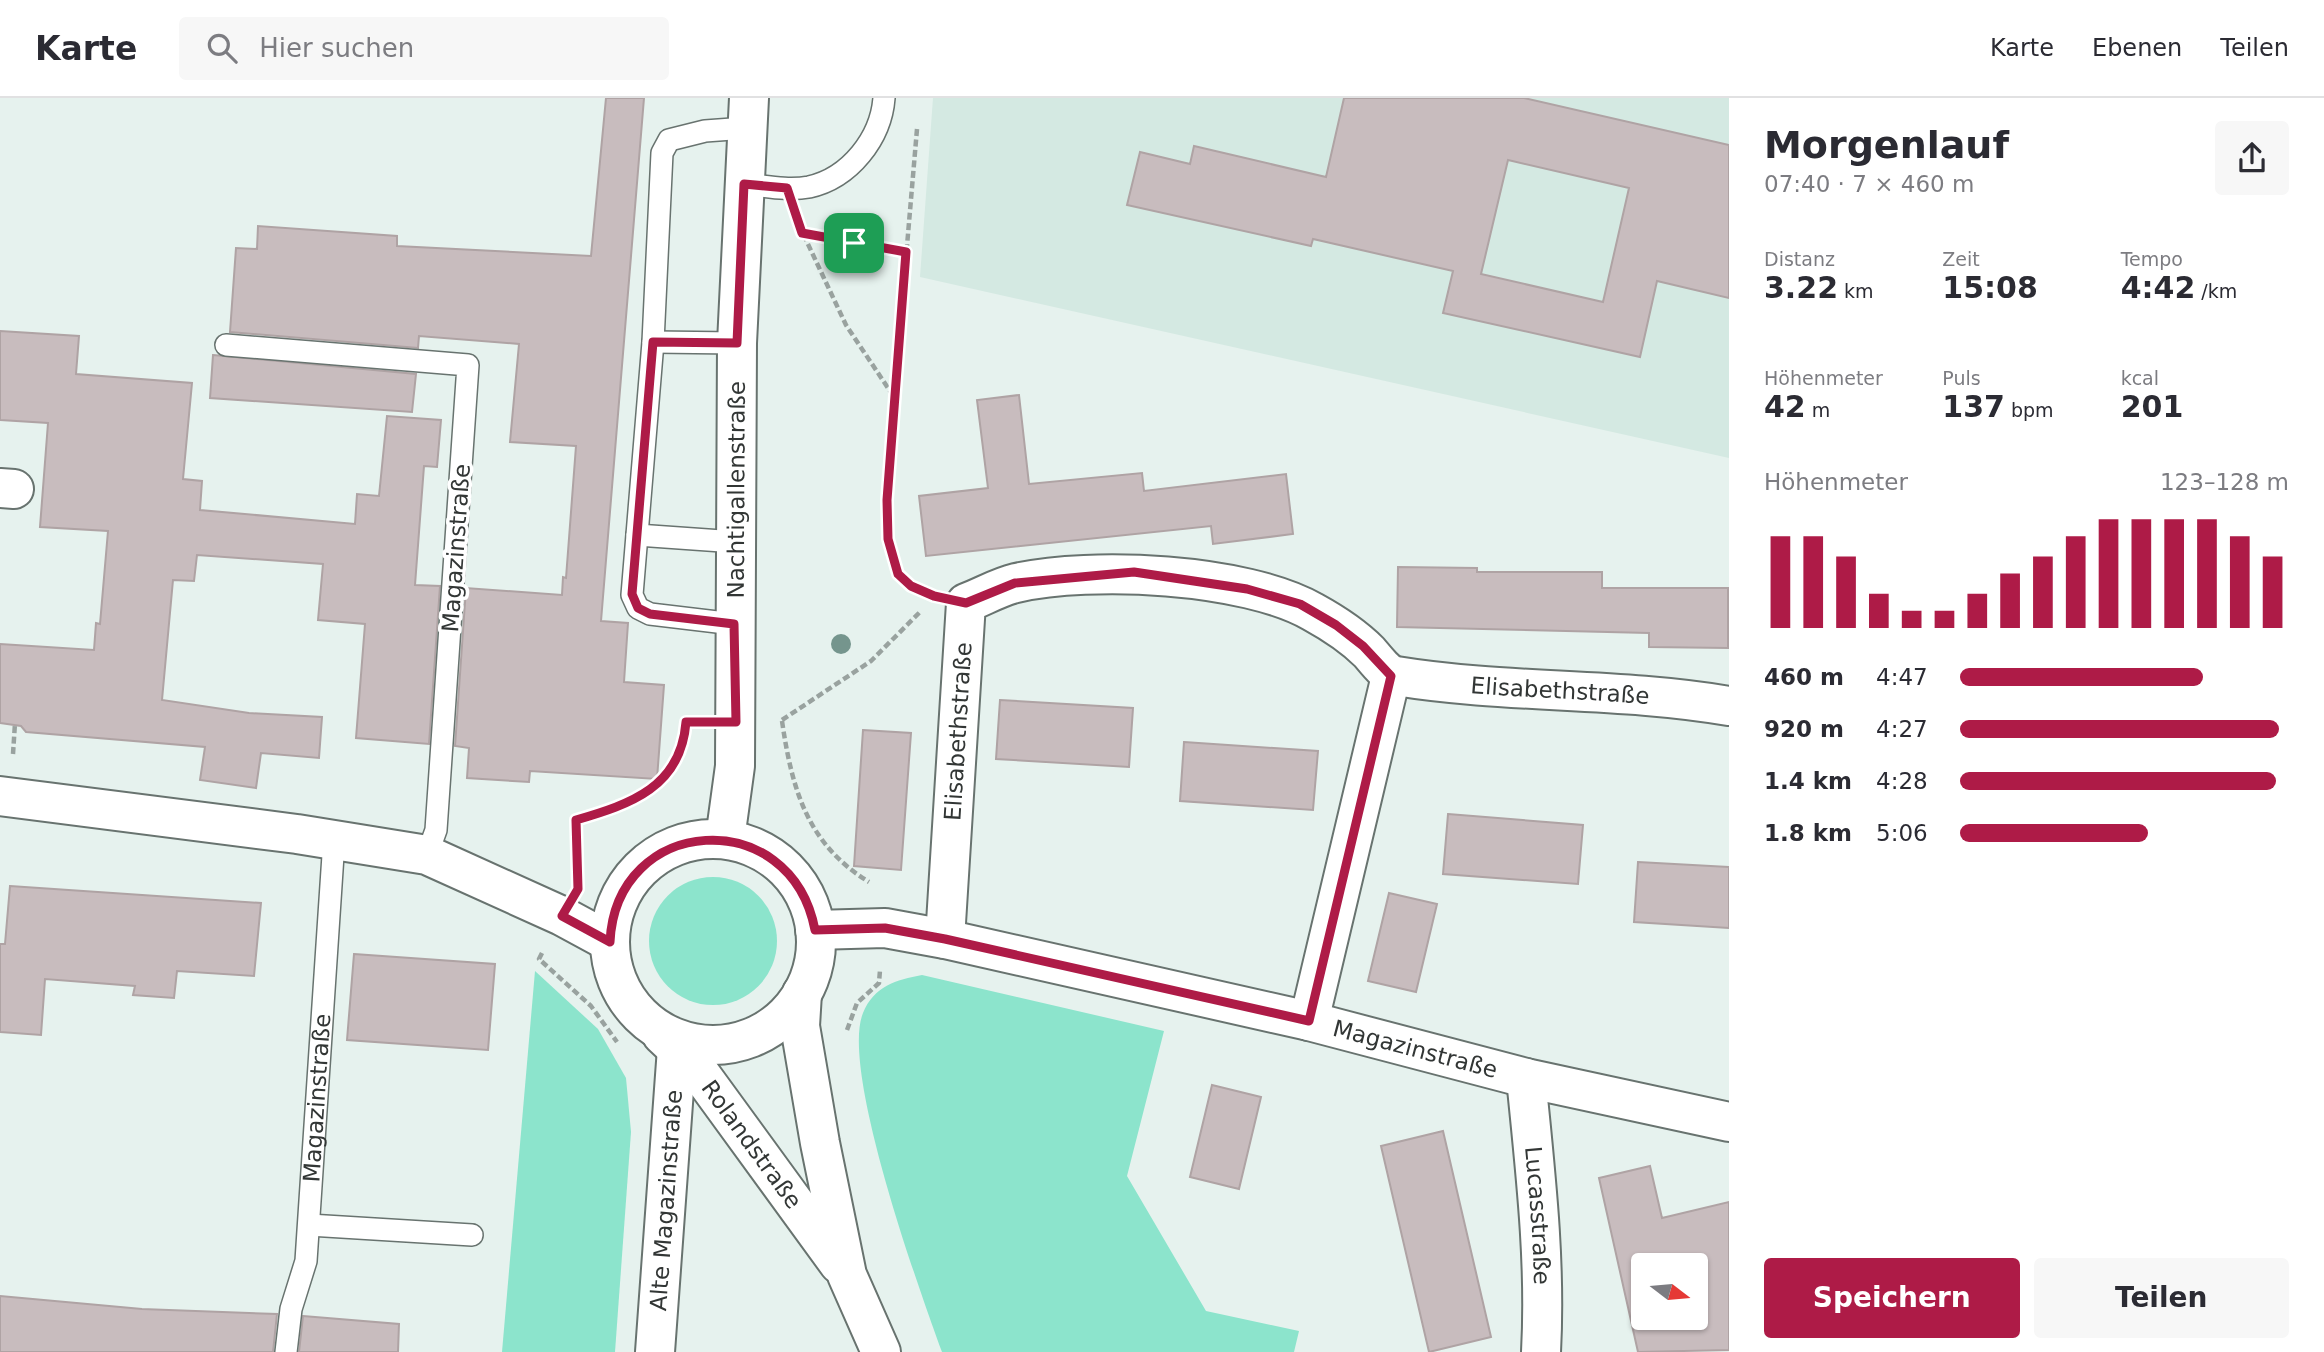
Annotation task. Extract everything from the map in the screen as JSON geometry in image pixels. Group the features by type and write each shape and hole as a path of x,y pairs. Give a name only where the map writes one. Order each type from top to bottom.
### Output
{"street":[{"name":"Nachtigallenstraße","path":"725,839 735,766 737,343 747,113"},
{"path":"950,600 1015,583 1134,572 1247,589 1300,604 1336,625 1363,646 1391,676 1309,1021"},
{"name":"Elisabethstraße","path":"945,939 950,600"},
{"name":"Elisabethstraße","path":"1391,676 1493,687 1680,698 1729,706"},
{"path":"0,796 334,839 428,855 562,916 610,942"},
{"path":"725,839 751,846 785,869 808,903 815,930 814,962 803,993 772,1026 732,1043 687,1042 648,1021 620,986 611,957 610,942 619,900 645,865 681,844 725,839"},
{"name":"Magazinstraße","path":"815,930 885,928 945,939 1309,1021 1526,1079 1729,1122"},
{"name":"Rolandstraße","path":"803,993 800,1026 847,1275"},
{"name":"Rolandstraße","path":"648,1021 694,1065 847,1275 881,1352"},
{"name":"Alte Magazinstraße","path":"655,1352 677,1048"},
{"name":"Lucasstraße","path":"1526,1079 1541,1237 1544,1304 1541,1352"}],"lane":[{"path":"744,184 809,187 839,175 872,141 883,115 884,98"},
{"path":"734,624 650,614 638,608 632,594 653,342 662,153 669,140 705,131 747,113"},
{"path":"653,342 737,343"},
{"name":"Magazinstraße","path":"226,345 468,365 436,830 428,855"},
{"path":"637,535 736,542"},
{"name":"Magazinstraße","path":"286,1352 291,1309 306,1261 334,839"},
{"path":"309,1225 471,1235"}],"path":[{"path":"917,124 894,398 887,500 888,539 892,562 898,574 911,586 950,600"},
{"path":"787,188 802,233 846,325 894,398"},
{"path":"802,233 906,252"},
{"path":"622,1054 591,1006 539,959 578,889 576,820 632,801 663,778 681,754 686,722 782,720 871,662 950,600"},
{"path":"782,720 790,770 806,814 834,855 852,871 888,892 879,983 857,1003 847,1028 849,1041"}],"shaded area":[{"path":"933,98 1729,98 1729,458 920,277"}],"green space":[{"path":"713,877 737,882 758,896 772,917 777,941 772,965 758,986 737,1000 713,1005 689,1000 668,986 654,965 649,941 654,917 668,896 689,882"},
{"path":"535,971 598,1029 626,1078 631,1132 615,1352 502,1352"},
{"path":"922,975 1164,1031 1127,1176 1206,1311 1299,1331 1294,1352 942,1352 885,1180 862,1081 859,1041 863,1013 873,996 895,982"}],"building":[{"path":"606,98 644,98 601,621 628,623 624,682 664,685 657,779 530,771 529,782 467,778 469,748 455,746 466,588 562,595 563,577 566,578 576,446 510,442 519,344 419,336 418,348 230,332 236,248 257,249 258,226 397,236 397,246 591,256"},
{"path":"1344,98 1524,98 1729,145 1729,298 1657,281 1640,357 1443,313 1453,271 1313,239 1311,246 1127,205 1140,152 1190,164 1194,146 1326,177","holes":["1508,160 1629,188 1603,302 1481,274"]},
{"path":"0,331 79,336 76,374 192,383 183,479 202,481 200,510 355,524 357,494 379,496 387,416 441,420 437,467 424,466 415,585 440,586 429,744 356,738 365,624 318,620 323,564 197,555 194,581 173,580 162,700 249,713 322,717 319,758 261,753 256,788 200,780 205,747 26,732 21,726 0,723 0,644 94,650 96,623 100,624 108,531 40,527 48,423 0,420"},
{"path":"213,355 416,374 412,412 210,398"},
{"path":"1019,395 1029,484 1142,473 1144,491 1286,474 1293,534 1213,544 1211,526 926,556 919,496 988,488 977,400"},
{"path":"1398,567 1477,568 1477,572 1602,572 1602,588 1728,588 1728,648 1649,647 1649,633 1397,627"},
{"path":"1000,700 1133,708 1129,767 996,759"},
{"path":"863,730 911,733 901,870 854,866"},
{"path":"1184,742 1318,751 1313,810 1180,801"},
{"path":"1448,814 1583,825 1578,884 1443,874"},
{"path":"1638,862 1729,867 1729,928 1634,922"},
{"path":"10,886 261,903 254,976 177,971 174,998 133,995 135,986 45,979 41,1035 0,1032 0,944 5,944"},
{"path":"1389,893 1437,904 1416,992 1368,981"},
{"path":"354,954 495,964 488,1050 347,1040"},
{"path":"1212,1085 1261,1097 1239,1189 1190,1177"},
{"path":"1443,1131 1491,1337 1429,1352 1381,1146"},
{"path":"1650,1166 1662,1218 1729,1202 1729,1350 1638,1352 1633,1330 1708,1330 1708,1253 1631,1253 1631,1321 1599,1178"},
{"path":"0,1296 142,1309 277,1314 273,1352 0,1352"},
{"path":"303,1316 399,1324 398,1352 299,1352"}],"route":[{"path":"744,184 787,188 802,233 854,243 906,252 887,500 888,539 892,562 898,574 911,586 934,596 966,603 1015,583 1134,572 1247,589 1300,604 1336,625 1363,646 1391,676 1309,1021 945,939 885,928 815,930 808,903 785,869 751,846 725,839 681,844 656,856 645,865 634,875 619,900 610,942 562,916 578,889 576,820 632,801 672,770 681,754 686,722 736,722 734,624 650,614 638,608 632,594 653,342 737,343 744,184"}]}
